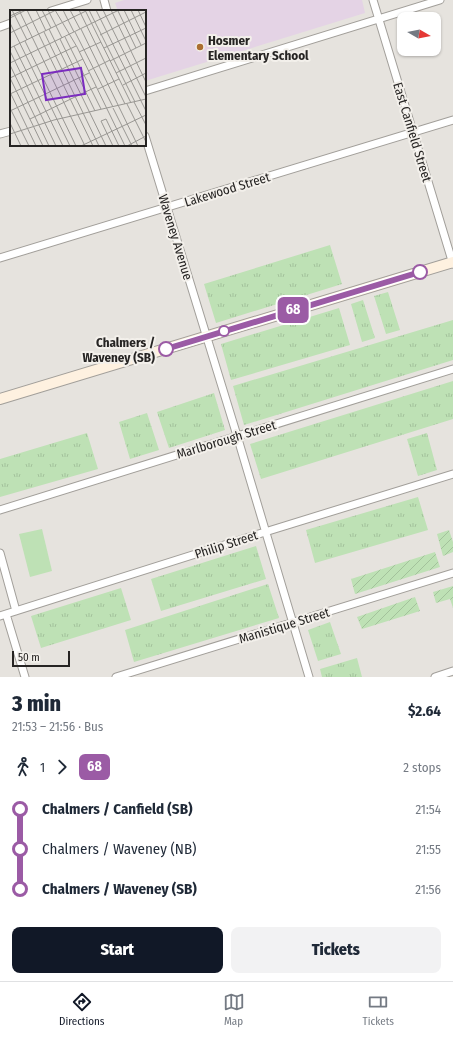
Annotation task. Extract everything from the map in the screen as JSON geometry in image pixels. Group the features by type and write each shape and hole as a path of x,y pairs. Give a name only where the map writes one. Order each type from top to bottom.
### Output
{"street":[{"path":"54,10 87,0"},
{"path":"104,0 107,10"},
{"name":"East Canfield Street","path":"373,0 453,263"},
{"path":"146,91 440,0"},
{"path":"0,26 10,23"},
{"name":"Lakewood Street","path":"0,258 453,120"},
{"path":"0,134 10,131"},
{"name":"Waveney Avenue","path":"146,139 237,435"},
{"path":"0,399 453,263"},
{"name":"Marlborough Street","path":"0,510 453,369"},
{"path":"237,435 264,532 309,677"},
{"name":"Philip Street","path":"3,615 453,474"},
{"path":"0,553 16,611"},
{"name":"Manistique Street","path":"116,677 453,573"},
{"path":"3,615 26,677"},
{"path":"434,677 453,671"}],"shaded area":[{"name":"Hosmer Elementary School","path":"124,0 362,0 365,13 146,81 146,10 118,10 115,3"}],"green space":[{"path":"330,245 342,284 216,323 204,284"},
{"path":"388,292 400,330 386,334 374,296"},
{"path":"363,300 375,338 362,342 351,304"},
{"path":"339,308 350,345 231,380 221,344"},
{"path":"453,320 453,360 244,425 233,386"},
{"path":"453,381 453,419 261,479 250,444"},
{"path":"214,393 225,430 169,448 157,412"},
{"path":"147,413 159,450 130,459 119,422"},
{"path":"87,433 98,469 0,497 0,459"},
{"path":"427,433 437,470 418,476 407,439"},
{"path":"418,497 428,530 315,563 306,530"},
{"path":"42,529 52,571 30,577 19,534"},
{"path":"449,530 453,542 453,552 443,556 437,534"},
{"path":"256,546 266,579 161,611 151,579"},
{"path":"435,552 440,567 355,594 351,579"},
{"path":"268,584 279,618 134,662 125,630"},
{"path":"453,586 453,608 450,599 436,603 433,592"},
{"path":"121,588 131,620 41,648 31,616"},
{"path":"415,597 420,611 362,629 357,617"},
{"path":"330,622 341,654 318,661 308,630"},
{"path":"357,658 362,677 322,677 320,669"}],"bus line":[{"name":"68","path":"166,349 420,272"}],"place":[{"name":"Hosmer Elementary School","path":"200,47"},
{"name":"Chalmers / Waveney (SB)","path":"166,349"}]}
